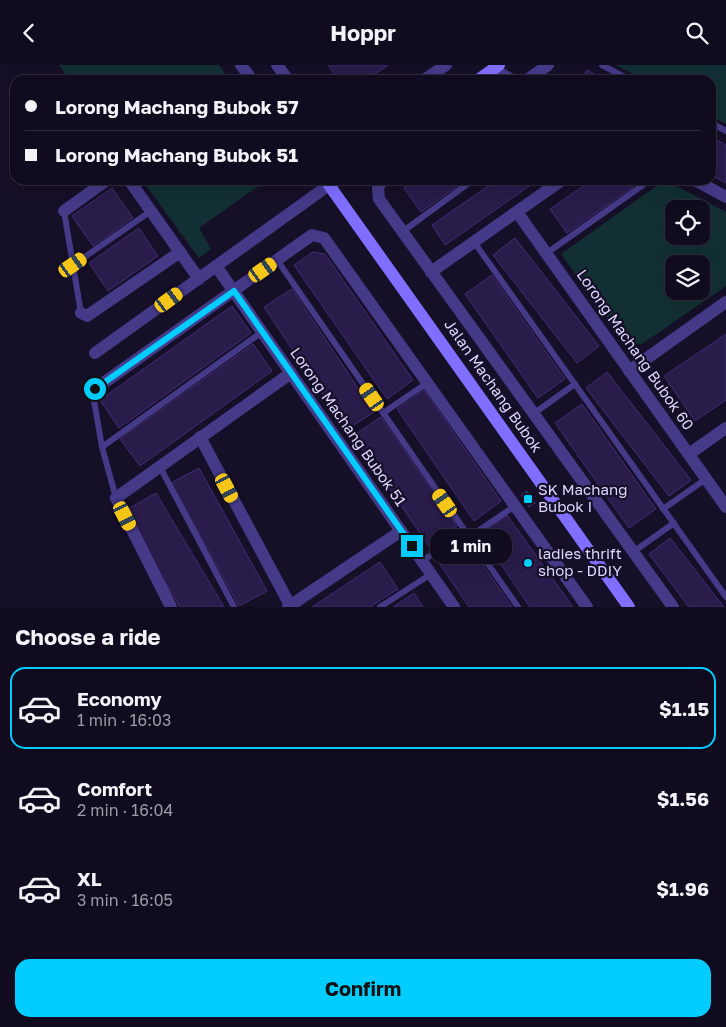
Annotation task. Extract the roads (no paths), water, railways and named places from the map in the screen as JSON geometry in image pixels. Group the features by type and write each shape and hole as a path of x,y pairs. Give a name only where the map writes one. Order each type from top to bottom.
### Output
{"main road":[{"path":"485,75 496,67"},
{"name":"Jalan Machang Bubok","path":"332,185 629,607"}],"street":[{"path":"431,75 446,65"},
{"path":"534,75 548,65"},
{"path":"496,67 506,75"},
{"path":"64,211 100,185"},
{"path":"133,185 199,279"},
{"path":"95,353 326,185"},
{"name":"Jalan Machang Bubok","path":"380,185 378,199 673,607"},
{"path":"431,272 555,185"},
{"path":"704,185 726,197"},
{"name":"Lorong Machang Bubok 60","path":"517,212 726,507"},
{"path":"95,389 312,235 324,238 587,607"},
{"path":"81,313 87,317 180,252"},
{"name":"Lorong Machang Bubok 51","path":"216,266 454,607"},
{"path":"630,371 726,302"},
{"path":"171,607 116,498 291,373"},
{"path":"688,454 726,428"},
{"path":"200,437 289,606 401,531"}],"lane":[{"path":"602,65 621,75"},
{"path":"402,232 466,185"},
{"path":"547,253 643,185"},
{"path":"64,211 81,313"},
{"path":"73,265 151,211"},
{"path":"474,242 726,597"},
{"path":"277,260 518,607"},
{"path":"102,447 262,332"},
{"path":"383,413 427,383"},
{"path":"533,414 575,384"},
{"path":"95,389 93,395 102,447 116,498"},
{"path":"160,466 234,607"},
{"path":"663,509 706,479"},
{"path":"422,561 515,506"},
{"path":"633,552 674,523"},
{"path":"380,607 431,574"}],"place":[{"name":"SK Machang Bubok I","path":"528,499"},
{"name":"ladies thrift shop - DDIY","path":"528,563"}]}
